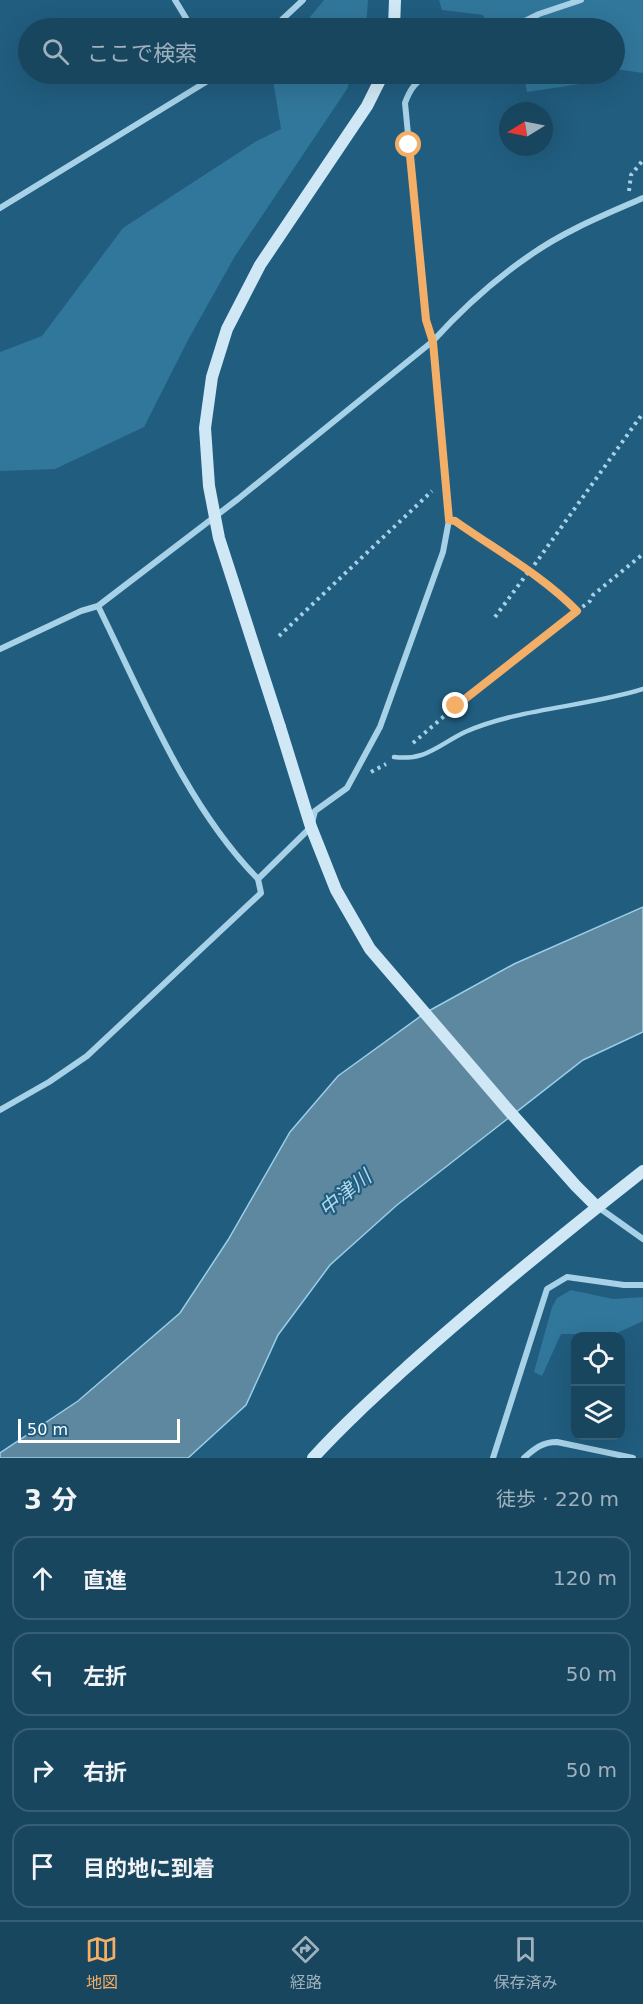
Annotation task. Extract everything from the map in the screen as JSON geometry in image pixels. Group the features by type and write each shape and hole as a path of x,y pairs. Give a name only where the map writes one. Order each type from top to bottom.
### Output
{"street":[{"path":"175,0 186,18"},
{"path":"284,18 303,0"},
{"path":"394,18 395,0"},
{"path":"531,18 581,0"},
{"path":"0,207 203,84"},
{"path":"378,84 367,106 260,265 227,329 212,377 205,428 209,486 219,538 311,827 336,890 370,949 576,1186 597,1207 643,1239"},
{"path":"258,879 311,827 315,811 347,788 354,778 380,727 443,552 449,520 446,484 433,342 426,320 405,104 415,84"},
{"path":"0,649 81,611 99,606 238,499 433,342 455,317 529,255 594,219 643,198"},
{"path":"0,1110 49,1082 87,1056 261,893 258,879 236,857 192,794 99,606"},
{"path":"313,1458 340,1428 442,1335 558,1237 643,1171"},
{"path":"493,1458 547,1289 567,1277 624,1285 643,1285"},
{"path":"524,1458 537,1446 557,1442 633,1458"}],"lane":[{"path":"394,757 410,759 484,725 617,698 643,689"}],"path":[{"path":"631,203 629,188 631,175 643,160"},
{"path":"495,617 643,413"},
{"path":"279,636 438,486 446,484"},
{"path":"449,520 455,521 529,571 577,611"},
{"path":"354,778 378,769 394,757 590,601 593,595 643,554"}],"shaded area":[{"path":"324,0 368,0 367,18 309,18"},
{"path":"439,0 643,0 643,73 625,70 625,18 484,18 483,15 442,10"},
{"path":"274,84 349,84 235,256 188,340 144,427 55,469 0,471 0,352 42,336 123,228 255,142 281,129"},
{"path":"525,84 580,84 527,92"},
{"path":"571,1290 613,1299 643,1297 643,1321 619,1332 561,1334 542,1376 534,1372 552,1307 557,1298"}],"water":[{"name":"中津川","path":"643,907 643,1032 583,1060 397,1205 330,1265 278,1335 246,1405 188,1458 0,1458 0,1453 78,1401 180,1313 228,1240 290,1132 338,1076 425,1013 514,964"}],"route":[{"path":"409,145 426,320 433,342 449,520 455,521 530,571 577,611 456,706"}]}
